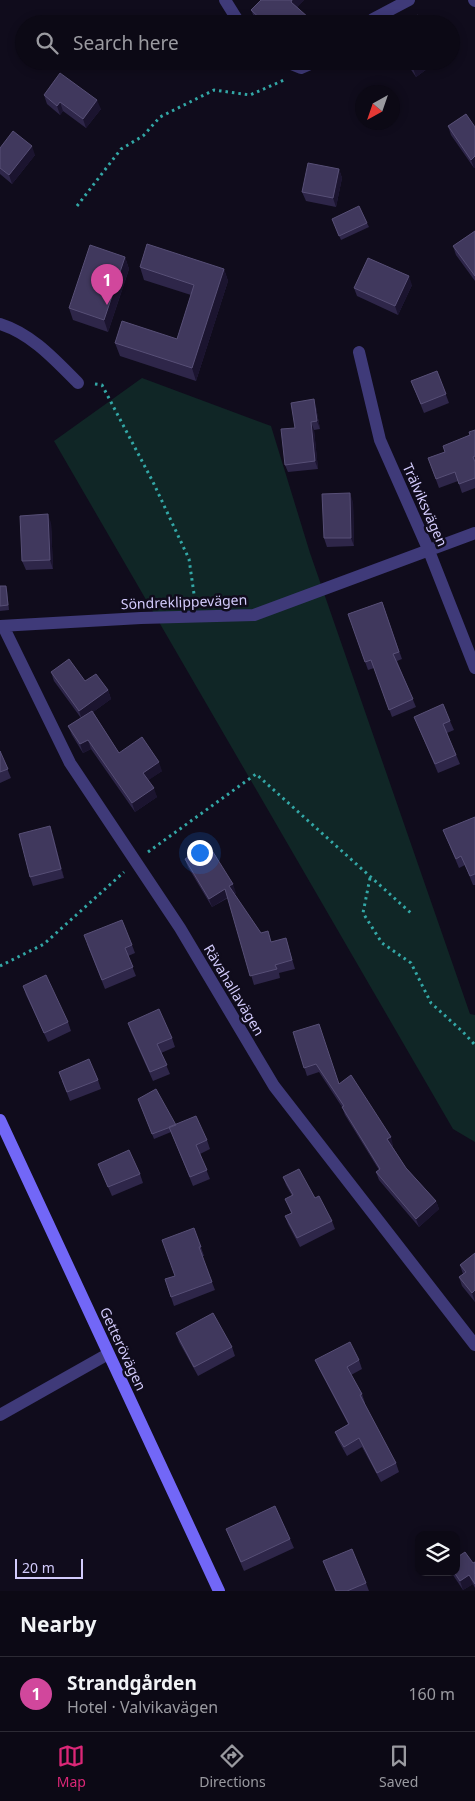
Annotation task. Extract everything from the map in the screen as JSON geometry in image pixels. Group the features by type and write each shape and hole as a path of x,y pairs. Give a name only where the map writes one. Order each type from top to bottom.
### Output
{"street":[{"path":"225,0 234,15"},
{"path":"381,15 409,0"},
{"path":"0,324 18,331 40,346 78,383"},
{"name":"Trälviksvägen","path":"359,352 380,440 429,551 475,668"},
{"name":"Söndreklippevägen","path":"2,626 254,614 475,533"},
{"name":"Rävahallavägen","path":"2,626 70,763 180,928 274,1086 475,1345"},
{"name":"Getterövägen","path":"0,1120 220,1591"},
{"path":"0,1415 108,1354"}],"path":[{"path":"78,206 120,149 143,136 160,117 214,90 250,95 286,79 295,70"},
{"path":"78,383 102,385 153,482 189,559 197,616"},
{"path":"0,966 44,944 136,861 256,774 412,914"},
{"path":"370,878 363,913 382,943 411,963 431,1003 464,1032 475,1045"}],"green space":[{"path":"142,378 271,426 310,553 470,1014 475,1015 475,1142 453,1129 54,441"}],"building":[{"path":"261,0 292,0 291,2 306,15 256,15 251,10"},
{"path":"60,73 97,100 83,119 60,102 57,106 44,95"},
{"path":"466,114 475,127 475,156 471,160 448,126"},
{"path":"13,131 32,146 9,175 0,168 0,148"},
{"path":"308,163 339,169 333,198 302,192"},
{"path":"359,206 367,223 339,236 332,219"},
{"path":"475,231 475,276 453,246"},
{"path":"147,244 224,269 192,368 115,343 122,321 177,339 194,285 140,267"},
{"path":"90,245 125,257 104,320 69,308"},
{"path":"368,258 409,276 395,306 354,288"},
{"path":"437,371 446,394 421,404 411,381"},
{"path":"314,399 317,421 311,422 315,461 285,465 281,429 295,428 291,403"},
{"path":"475,430 475,456 473,457 475,462 475,478 459,484 455,472 436,479 428,458 445,452 443,446 470,435 469,432"},
{"path":"350,493 351,538 324,538 322,494"},
{"path":"48,514 50,560 22,561 20,516"},
{"path":"0,586 6,586 8,605 0,606"},
{"path":"382,602 399,652 393,654 413,699 389,710 371,660 365,662 348,614"},
{"path":"69,659 85,681 96,674 108,690 79,711 51,672"},
{"path":"443,704 450,721 443,724 456,755 435,764 414,717"},
{"path":"92,711 119,753 142,737 159,762 143,773 154,788 132,803 88,740 80,744 68,726"},
{"path":"0,751 8,769 0,772"},
{"path":"475,817 475,874 470,876 461,856 456,859 443,830"},
{"path":"50,826 61,869 30,877 19,834"},
{"path":"208,844 233,884 229,886 261,933 268,931 271,942 286,938 292,960 275,965 277,969 250,976 225,889 209,899 185,859"},
{"path":"122,920 132,945 125,948 133,967 102,980 84,935"},
{"path":"46,975 68,1022 44,1033 23,986"},
{"path":"159,1009 172,1038 157,1044 167,1065 150,1072 128,1023"},
{"path":"319,1024 339,1084 351,1075 391,1137 387,1139 406,1168 436,1201 416,1219 376,1172 380,1169 342,1107 344,1106 316,1064 304,1068 293,1032"},
{"path":"89,1059 98,1080 67,1092 59,1072"},
{"path":"156,1089 176,1125 152,1134 138,1099"},
{"path":"196,1116 207,1140 196,1145 207,1170 190,1177 169,1127"},
{"path":"129,1150 140,1174 108,1187 98,1164"},
{"path":"299,1169 315,1198 319,1196 332,1221 297,1238 285,1216 292,1213 285,1199 293,1195 283,1177"},
{"path":"194,1228 212,1282 171,1297 165,1279 175,1276 162,1240"},
{"path":"475,1253 475,1290 472,1293 459,1277 466,1272 460,1265"},
{"path":"213,1313 232,1347 194,1367 176,1333"},
{"path":"350,1342 359,1360 347,1367 396,1463 377,1473 359,1438 344,1447 335,1432 349,1424 315,1360"},
{"path":"275,1506 290,1539 241,1562 226,1529"},
{"path":"352,1549 366,1583 347,1591 336,1591 323,1561"},
{"path":"465,1552 473,1563 475,1562 475,1584 469,1575 460,1581 457,1576 460,1576 460,1555"}],"place":[{"name":"Strandgården","path":"107,305"}]}
